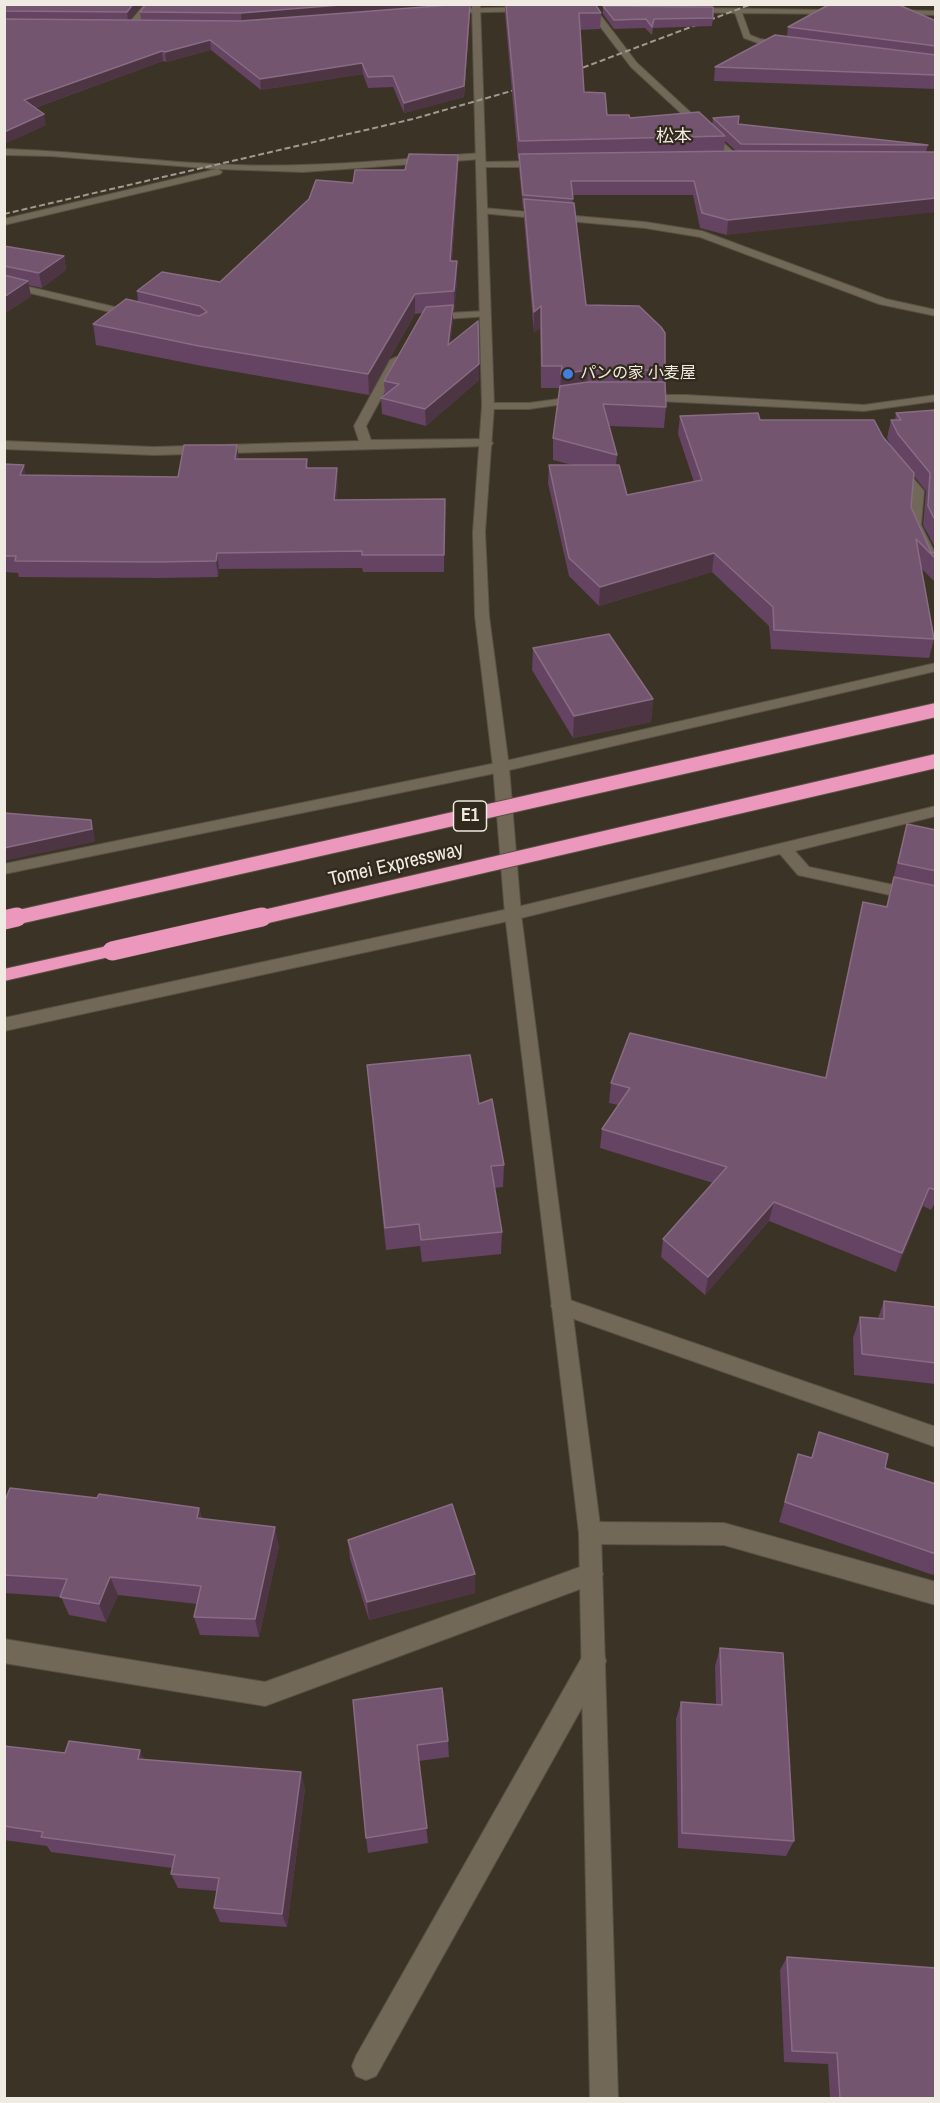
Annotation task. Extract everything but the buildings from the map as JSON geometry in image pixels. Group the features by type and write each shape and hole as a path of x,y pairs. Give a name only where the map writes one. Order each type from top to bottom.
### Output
{"highway":[{"name":"Tomei Expressway","path":"4,920 936,710"},
{"name":"Tomei Expressway","path":"4,975 550,852 936,761"}],"street":[{"path":"131,26 149,4"},
{"path":"708,10 722,4"},
{"path":"441,12 476,7 545,9"},
{"path":"476,7 488,406 479,532 482,616 501,767 513,914 590,1533 604,2098"},
{"path":"580,10 603,10"},
{"path":"592,10 634,64 737,160"},
{"path":"684,10 843,12"},
{"path":"738,11 747,36 758,41 794,46"},
{"path":"889,12 936,13"},
{"path":"120,26 142,26"},
{"path":"4,152 50,153 233,168 303,169 481,160 551,164"},
{"path":"726,161 749,160"},
{"path":"4,222 233,168"},
{"path":"483,211 645,225 702,234 861,295 936,313"},
{"path":"4,284 144,317"},
{"path":"421,317 486,315"},
{"path":"366,444 360,426 404,347"},
{"path":"488,406 529,406 598,398"},
{"path":"631,398 686,398 867,412 936,398"},
{"path":"4,445 154,451 366,444 487,443"},
{"path":"887,454 918,491 915,525 936,570"},
{"path":"4,869 501,767 936,667"},
{"path":"4,1025 513,914 936,811"},
{"path":"784,848 804,871 936,900"},
{"path":"561,1306 936,1437"},
{"path":"590,1533 724,1534 936,1594"},
{"path":"4,1651 265,1694 591,1574"},
{"path":"366,2067 594,1660"}],"railway":[{"path":"566,74 752,4"},
{"path":"4,214 413,119 529,86"}],"place":[{"name":"パンの家 小麦屋","path":"568,374"}],"district":[{"name":"松本","path":"674,137"}]}
